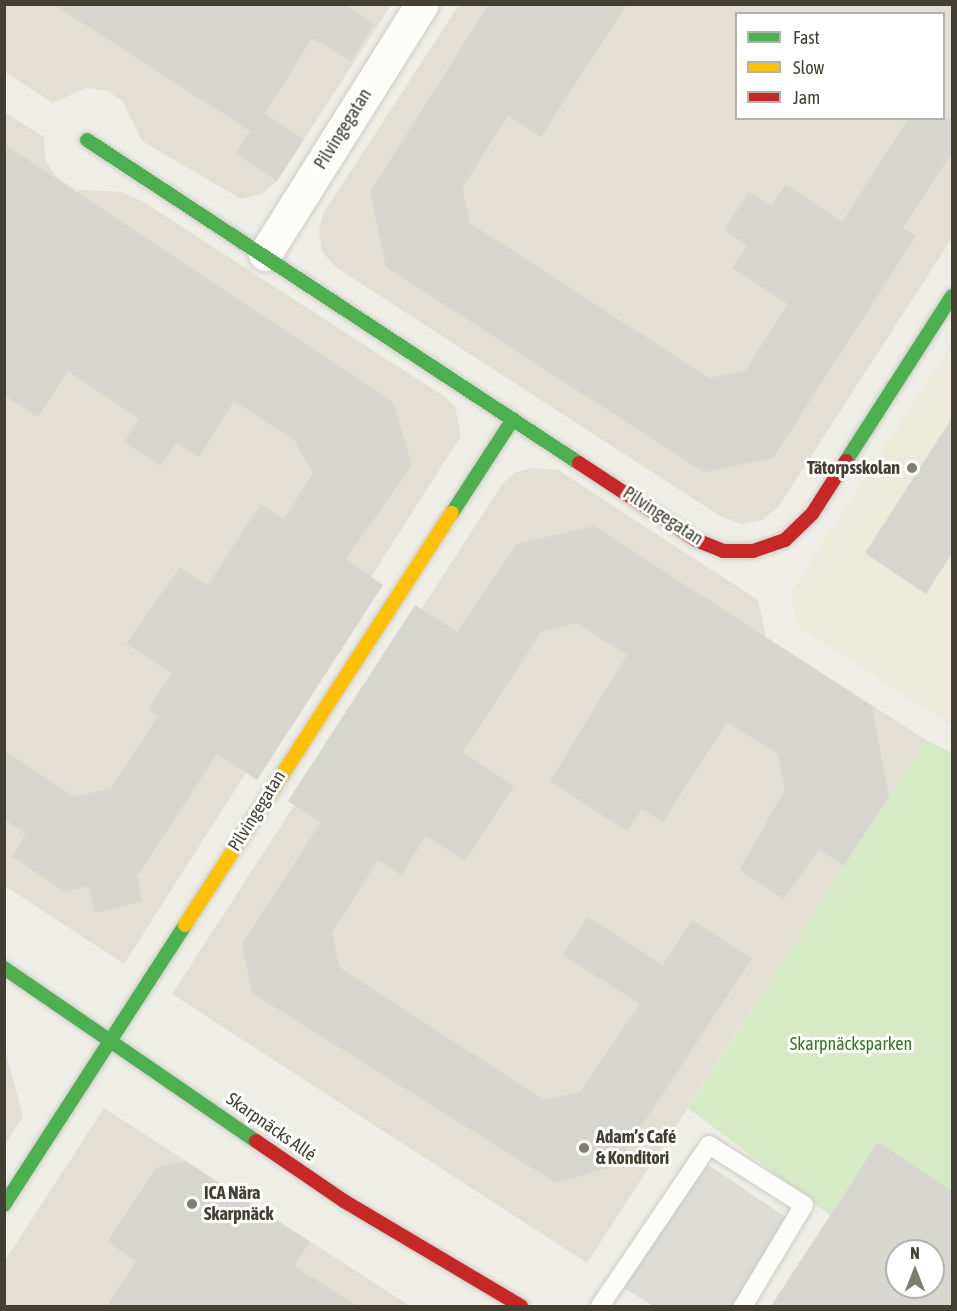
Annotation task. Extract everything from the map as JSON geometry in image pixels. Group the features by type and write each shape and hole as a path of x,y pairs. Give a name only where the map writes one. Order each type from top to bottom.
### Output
{"street":[{"name":"Pilvingegatan","path":"265,254 422,4"},
{"name":"Pilvingegatan","path":"87,140 265,254 696,540 723,551 753,551 785,540 812,514 952,296"},
{"name":"Pilvingegatan","path":"4,1205 115,1039 311,725 513,419"},
{"name":"Skarpnäcks Allé","path":"4,968 115,1039 344,1201 521,1306"}],"lane":[{"path":"600,1306 709,1145 804,1205 743,1306"}],"shaded area":[{"path":"4,5 391,5 277,181 262,194 241,199 142,141 123,102 108,91 86,88 53,103 5,72"},
{"path":"459,5 952,5 952,238 779,506 763,520 742,524 720,516 337,268 322,252 319,231 324,212"},
{"path":"4,112 44,137 45,160 57,178 77,190 121,192 142,201 445,397 455,406 461,436 124,964 5,886"},
{"name":"Tätorpsskolan","path":"952,343 952,726 797,626 791,593"},
{"path":"533,468 558,470 758,600 766,637 926,740 587,1263 172,994 503,483 516,472"},
{"path":"5,1050 23,1116 5,1145"},
{"path":"104,1108 410,1306 5,1306 4,1262"},
{"path":"698,1158 796,1224 747,1306 653,1306 613,1281"}],"green space":[{"name":"Skarpnäcksparken","path":"926,740 952,753 952,1191 878,1143 830,1215 688,1108"}],"building":[{"path":"53,4 344,4 374,24 351,61 312,38 265,114 304,139 277,181 235,153 250,131"},
{"path":"489,4 627,4 541,137 508,116 462,188 470,223 709,378 745,371 788,304 732,268 747,245 724,230 749,192 771,206 786,184 842,222 908,120 952,118 952,152 903,228 916,236 773,458 704,472 386,267 370,192"},
{"path":"4,144 393,402 412,465 346,559 383,585 257,780 217,754 137,876 142,901 95,913 88,886 65,892 12,856 26,833 4,819 4,750 74,797 111,788 158,716 148,710 172,673 126,644 180,567 207,586 261,504 284,519 313,473 294,440 234,401 199,457 176,443 161,466 124,442 139,419 68,371 38,417 4,395"},
{"path":"952,418 952,553 926,594 865,553"},
{"path":"594,526 872,706 889,797 844,866 819,849 784,899 739,870 785,790 778,754 727,722 663,822 642,809 627,831 550,781 627,655 577,623 541,632 463,752 514,786 465,861 426,836 401,875 378,860 332,933 340,968 544,1100 580,1092 640,1004 563,955 588,917 663,965 692,920 752,959 615,1166 556,1183 252,993 242,944 321,822 288,801 415,605 457,632 517,544"},
{"path":"878,1142 952,1191 952,1306 771,1306"},
{"name":"ICA Nära Skarpnäck","path":"187,1162 310,1242 294,1266 357,1306 107,1306 136,1261 107,1242 157,1167"}],"traffic: fast":[{"path":"87,140 579,463"},
{"path":"846,461 952,296"},
{"path":"452,513 513,419"},
{"path":"4,1205 185,925"},
{"path":"4,968 256,1141"}],"traffic: slow":[{"path":"185,925 452,513"}],"traffic: jam":[{"path":"579,463 696,540 723,551 753,551 785,540 812,514 846,461"},
{"path":"256,1141 344,1201 521,1306"}],"place":[{"name":"Tätorpsskolan","path":"912,468"},
{"name":"Adam’s Café & Konditori","path":"584,1148"},
{"name":"ICA Nära Skarpnäck","path":"192,1204"}]}
